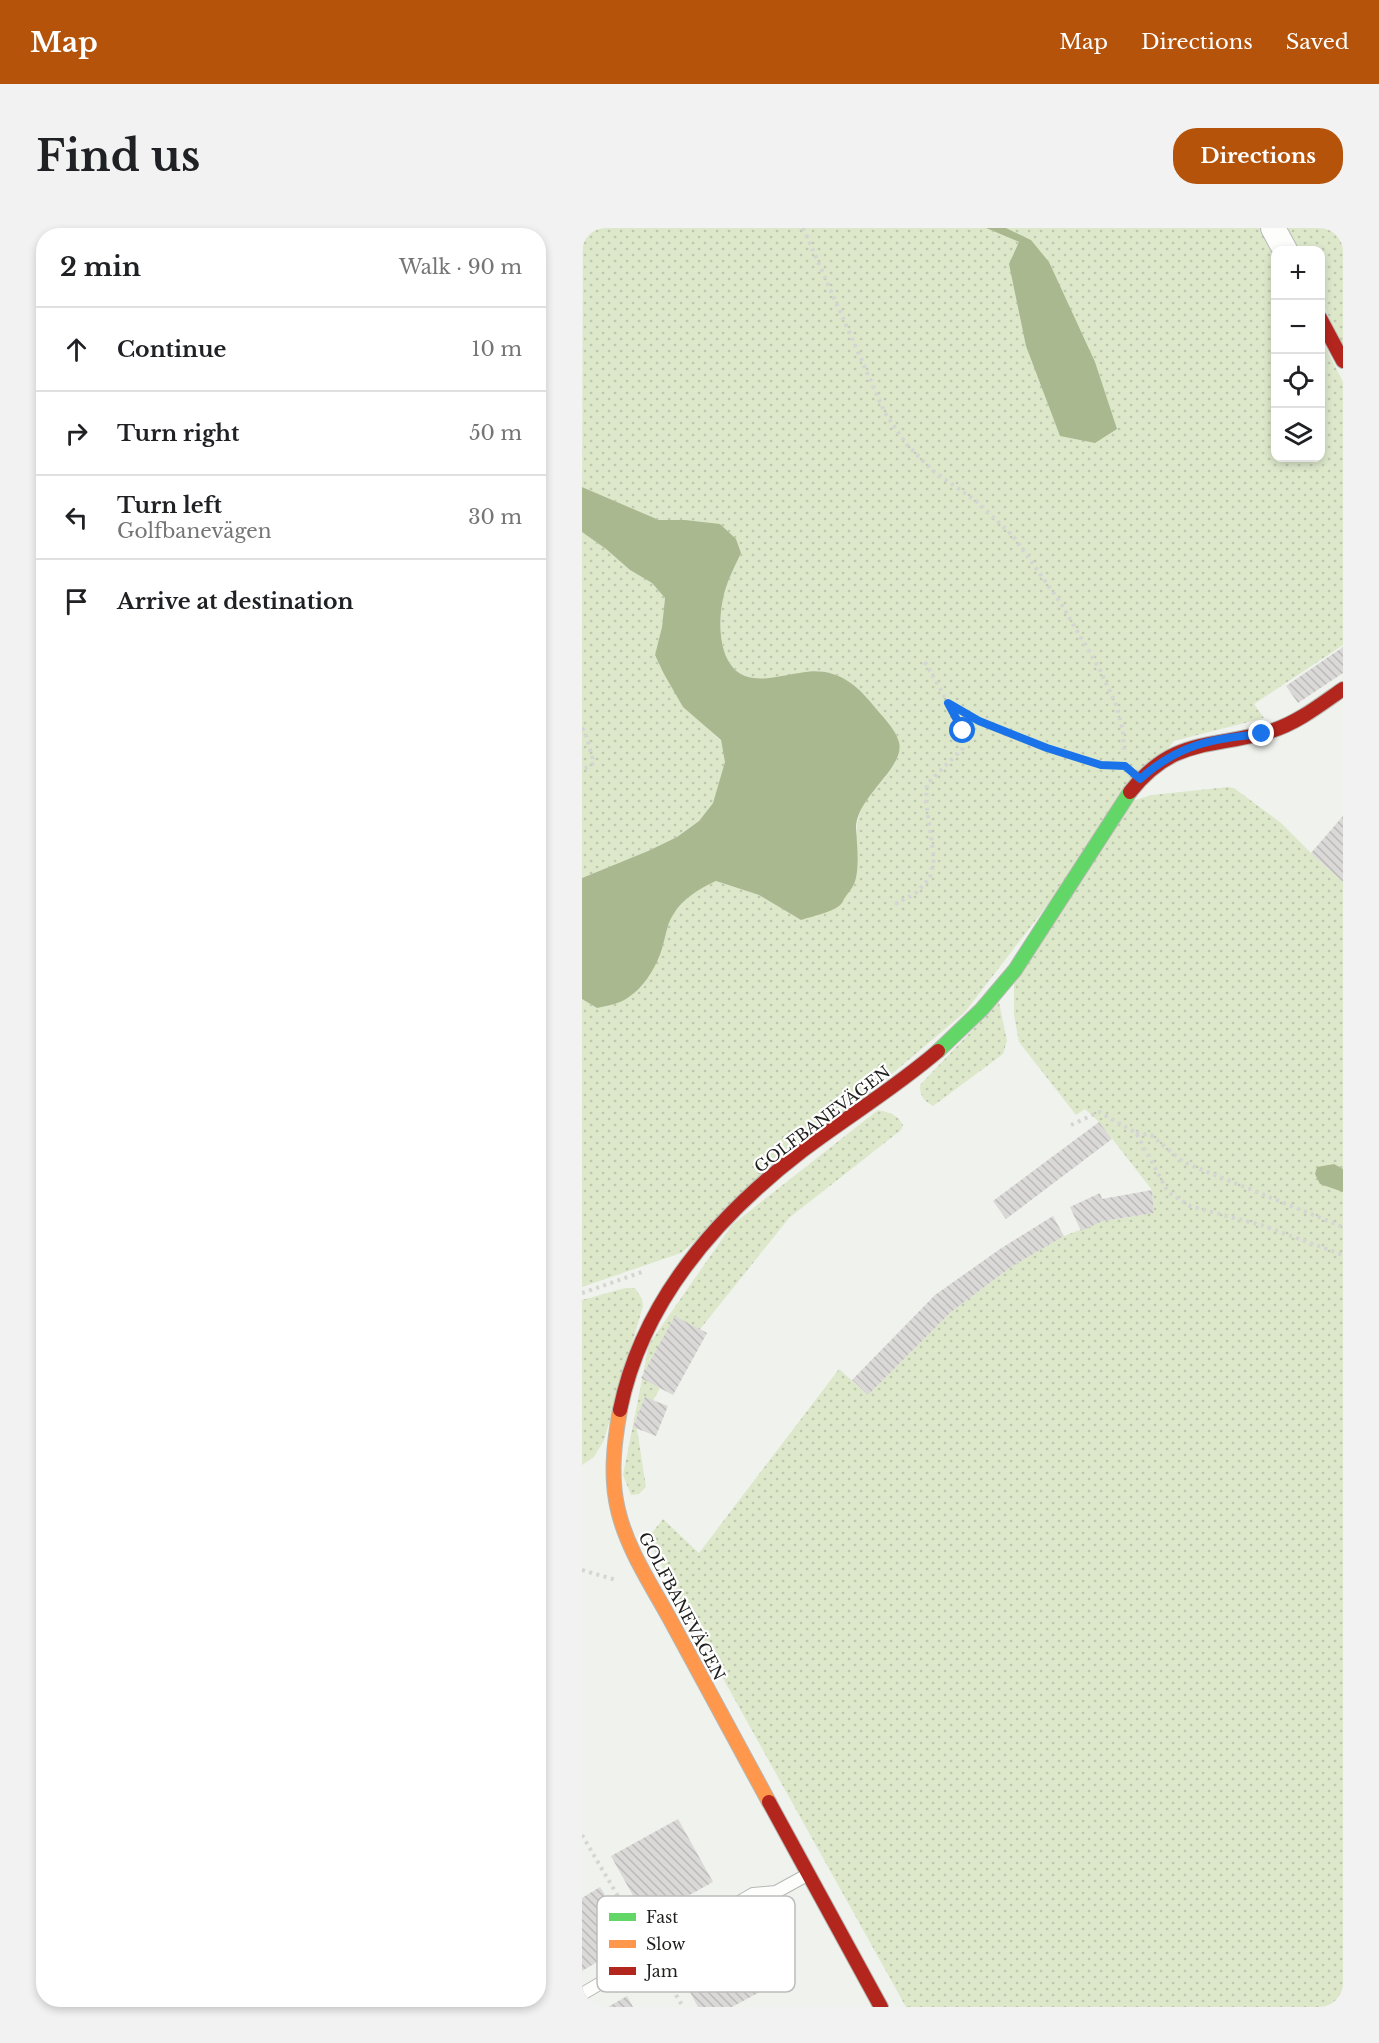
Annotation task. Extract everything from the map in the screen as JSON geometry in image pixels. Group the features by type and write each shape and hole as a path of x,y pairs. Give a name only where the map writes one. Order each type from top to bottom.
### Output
{"street":[{"path":"1273,228 1283,246"},
{"path":"1325,327 1343,361"},
{"name":"GOLFBANEVÄGEN","path":"881,2007 651,1586 624,1532 616,1502 614,1451 626,1378 639,1340 656,1308 694,1254 741,1203 800,1153 894,1087 977,1015 1011,977 1109,822 1140,779 1157,764 1181,750 1213,740 1262,734 1319,705 1343,689"}],"lane":[{"path":"750,1896 776,1892 808,1875"},
{"path":"582,1994 597,1985"}],"path":[{"path":"803,228 885,413 902,437 933,471 975,500 1013,536 1060,602 1100,670 1117,707 1123,731 1125,766"},
{"path":"896,904 915,894 930,878 934,858 926,802 927,784 963,748 963,731 925,662"},
{"path":"948,703 979,721 1047,748 1101,765 1125,766 1140,779"},
{"path":"582,728 594,763 582,770"},
{"path":"1071,1125 1099,1112 1136,1133 1151,1135 1183,1162 1343,1227"},
{"path":"1136,1133 1168,1192 1190,1206 1261,1225 1343,1255"},
{"path":"582,1293 649,1270"},
{"path":"582,1835 618,1896"},
{"path":"582,1847 587,1844"},
{"path":"674,1992 683,2007"}],"shaded area":[{"path":"583,228 986,228 1019,242 1031,240 1006,228 1264,228 1274,246 1271,246 1271,462 1325,462 1325,346 1343,382 1343,645 1254,704 1264,718 1174,741 965,1012 681,1253 582,1287 582,999 597,1008 662,948 673,914 693,892 716,881 759,895 801,920 854,883 856,831 860,811 888,774 900,750 895,731 888,722 858,688 841,677 832,673 811,671 771,678 754,678 742,675 734,668 723,647 720,622 726,587 741,553 703,522 659,520 582,487"},
{"path":"986,228 1006,228 1031,240 1049,262 1095,362 1117,429 1095,443 1060,436 1026,346 1009,264 1019,242"},
{"path":"1282,228 1343,228 1343,345 1325,309 1325,246 1292,246"},
{"path":"582,487 659,520 720,524 736,539 741,553 726,587 720,622 723,647 727,659 734,668 742,675 754,678 771,678 811,671 832,673 841,677 858,688 891,727 899,742 899,752 895,762 871,794 858,817 856,878 840,905 801,920 759,895 716,881 692,895 677,909 669,922 657,962 635,993 620,1002 597,1008 582,999 582,878 677,837 699,821 713,803 725,762 721,740 683,707 655,655 662,627 665,598 652,583 630,570 582,532"},
{"path":"582,532 630,570 652,583 665,598 662,627 655,656 707,728 721,741 726,762 713,803 699,821 677,837 582,878"},
{"path":"1234,788 1281,823 1343,882 1343,2007 906,2007 676,1594 648,1538 663,1519 699,1553 839,1369 868,1395 951,1312 1011,1267 1064,1236 1103,1221 1154,1213 1152,1190 1099,1122 1085,1109 1076,1115 1019,1042 1014,1015 1014,984 1132,801 1152,795"},
{"path":"999,1002 1007,1041 1003,1054 933,1106 924,1100 920,1085"},
{"path":"878,1110 896,1116 903,1125 901,1130 789,1218 677,1358 637,1429 646,1487 639,1494 631,1495 623,1475 649,1344 732,1225"},
{"path":"1334,1164 1343,1169 1343,1192 1320,1184 1315,1174 1317,1167"},
{"path":"625,1288 635,1288 642,1299 643,1306 604,1440 594,1457 582,1465 582,1300"}],"building":[{"path":"1343,647 1343,673 1298,703 1286,686"},
{"path":"1343,816 1343,882 1311,853"},
{"path":"1099,1122 1112,1139 1006,1219 993,1201"},
{"path":"1152,1190 1154,1213 1103,1221 1081,1231 1070,1207 1100,1193 1102,1199"},
{"path":"1053,1216 1064,1236 1011,1267 951,1312 868,1395 852,1380 935,1295 1000,1249"},
{"path":"675,1316 707,1333 673,1395 641,1378"},
{"path":"645,1397 668,1406 656,1436 633,1427"},
{"path":"678,1819 713,1882 688,1896 633,1896 611,1856"},
{"path":"600,1887 606,1896 597,1896 597,1962 582,1971 582,1898"},
{"path":"690,1992 760,1992 732,2007 698,2007"},
{"path":"627,1996 633,2007 608,2007"}],"traffic: fast":[{"path":"938,1051 982,1009 1015,970 1130,792"}],"traffic: slow":[{"path":"620,1410 615,1447 614,1485 618,1510 627,1539 769,1802"}],"traffic: jam":[{"path":"1325,327 1343,361"},
{"path":"1130,792 1146,774 1162,761 1178,753 1195,747 1281,728 1343,689"},
{"path":"620,1410 631,1370 646,1333 687,1264 712,1233 740,1204 802,1151 938,1051"},
{"path":"769,1802 881,2007"}],"route":[{"path":"963,731 948,703 979,721 1047,748 1101,765 1125,766 1140,779 1157,764 1181,750 1213,740 1262,734"}]}
